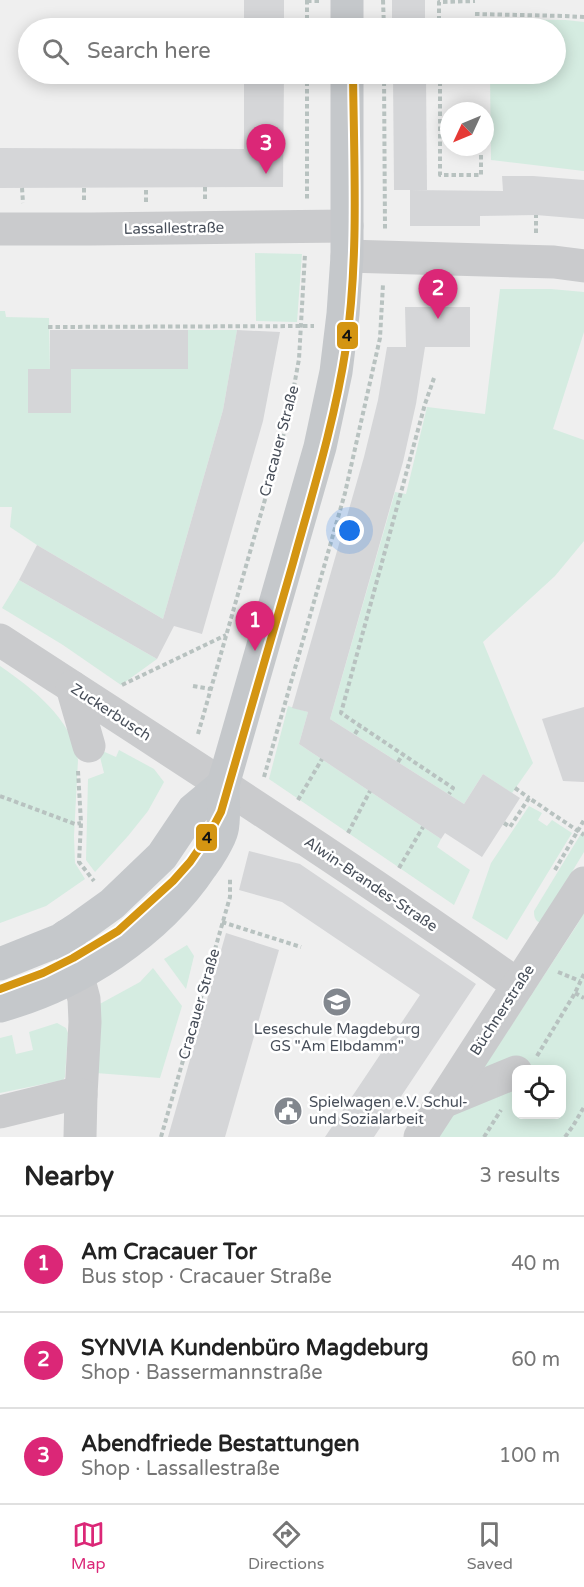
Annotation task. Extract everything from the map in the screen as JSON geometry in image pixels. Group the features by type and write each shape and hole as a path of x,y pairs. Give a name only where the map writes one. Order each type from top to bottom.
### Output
{"main road":[{"path":"334,1 342,18"},
{"path":"0,1006 50,989 128,944 174,902 193,881 222,831 223,785 320,447 340,344 347,241 347,84"},
{"path":"0,964 66,936 103,911 162,856 193,810 223,785"}],"street":[{"name":"Lassallestraße","path":"0,229 307,225 347,241 584,266"},
{"name":"Zuckerbusch","path":"0,640 223,785"},
{"path":"72,687 83,756"},
{"name":"Alwin-Brandes-Straße","path":"223,785 448,935 518,985"},
{"name":"Büchnerstraße","path":"420,1137 584,883"},
{"path":"66,936 84,999 80,1137"},
{"path":"443,1102 512,1074"},
{"path":"0,1112 69,1095 81,1095"}],"path":[{"path":"384,0 384,18"},
{"path":"307,18 307,1 334,1"},
{"path":"439,18 439,2 475,1"},
{"path":"475,14 584,18"},
{"name":"Cracauer Straße","path":"189,763 288,419 299,359 307,225 307,84"},
{"path":"440,84 440,102"},
{"path":"307,120 314,121"},
{"path":"440,156 440,175 481,175 481,156"},
{"path":"48,327 81,329 301,326"},
{"path":"434,378 340,713 453,788 449,794"},
{"path":"121,685 226,635"},
{"path":"193,686 210,689"},
{"path":"355,734 360,726"},
{"path":"398,762 403,754"},
{"path":"83,756 80,862 99,886"},
{"path":"295,805 322,759"},
{"path":"515,788 584,835"},
{"path":"344,840 370,791"},
{"path":"0,796 75,824 81,823"},
{"path":"504,823 510,827 529,798"},
{"path":"396,874 423,827"},
{"name":"Cracauer Straße","path":"161,1137 230,897 230,870"},
{"path":"222,922 301,947"},
{"path":"549,968 580,981"},
{"path":"526,1065 575,993 584,974"},
{"path":"575,993 584,998"},
{"path":"565,1137 584,1107"}],"green space":[{"path":"566,20 584,22 584,171 491,160 491,156 494,156 494,102 490,102 490,84 566,84"},
{"path":"255,253 302,254 297,322 256,321"},
{"path":"500,289 551,289 584,292 584,332 553,429 584,440 584,541 555,576 483,642 533,763 512,793 483,774 464,804 330,719 395,492 406,494 427,407 485,414"},
{"path":"0,311 5,311 6,317 49,318 50,369 28,369 28,413 71,413 71,369 188,369 188,330 237,330 223,410 163,619 10,527 12,507 0,507"},
{"path":"19,580 157,659 121,685 63,645 2,608"},
{"path":"0,666 25,684 49,706 60,718 75,745 78,760 75,863 85,879 46,906 0,923"},
{"path":"288,706 308,712 299,744 441,839 437,847 470,870 454,905 269,779"},
{"path":"98,749 116,757 119,750 154,769 164,782 148,811 95,872 86,860 88,779 104,773"},
{"path":"529,806 542,813 538,820 547,826 552,820 572,833 507,940 472,918 491,863"},
{"path":"584,831 584,852 541,923 535,918 534,911"},
{"path":"584,913 584,1137 438,1137 575,928"},
{"path":"187,945 194,956 186,989 164,959"},
{"path":"153,968 182,1006 160,1078 96,1073 96,1006 140,982"},
{"path":"57,1023 66,1028 68,1033 63,1080 0,1093 0,1038 12,1035 16,1054 33,1050 29,1032"}],"building":[{"path":"244,0 284,0 284,18 244,18"},
{"path":"392,0 425,0 425,18 392,18"},
{"path":"244,84 284,84 283,187 0,188 0,148 244,149"},
{"path":"393,84 426,84 427,190 394,190"},
{"path":"502,176 584,180 584,219 536,215 480,216 480,226 410,226 410,190 503,191"},
{"path":"405,307 470,307 470,347 425,347 416,404 403,462 330,719 464,804 483,774 520,798 482,857 445,833 441,839 299,744 308,712 292,708 364,457 378,400 387,347 406,347"},
{"path":"50,330 188,330 188,369 71,369 71,413 28,413 28,369 50,369"},
{"path":"237,330 280,332 263,421 202,634 174,626 157,659 19,580 37,545 163,619 223,410"},
{"path":"584,707 584,782 563,781 542,719"},
{"path":"249,851 300,864 476,984 374,1137 325,1137 420,995 282,902 239,890"},
{"path":"226,933 279,950 225,1137 168,1137"}],"transit line":[{"name":"4","path":"0,989 43,973 118,931 173,881 190,862 221,812 316,482 330,428 346,347 354,245 353,84"}],"place":[{"name":"Abendfriede Bestattungen","path":"266,174"},
{"name":"SYNVIA Kundenbüro Magdeburg","path":"438,319"},
{"name":"Am Cracauer Tor","path":"255,651"},
{"name":"Leseschule Magdeburg GS \"Am Elbdamm\"","path":"337,1002"},
{"name":"Spielwagen e.V. Schul- und Sozialarbeit","path":"288,1111"}]}
